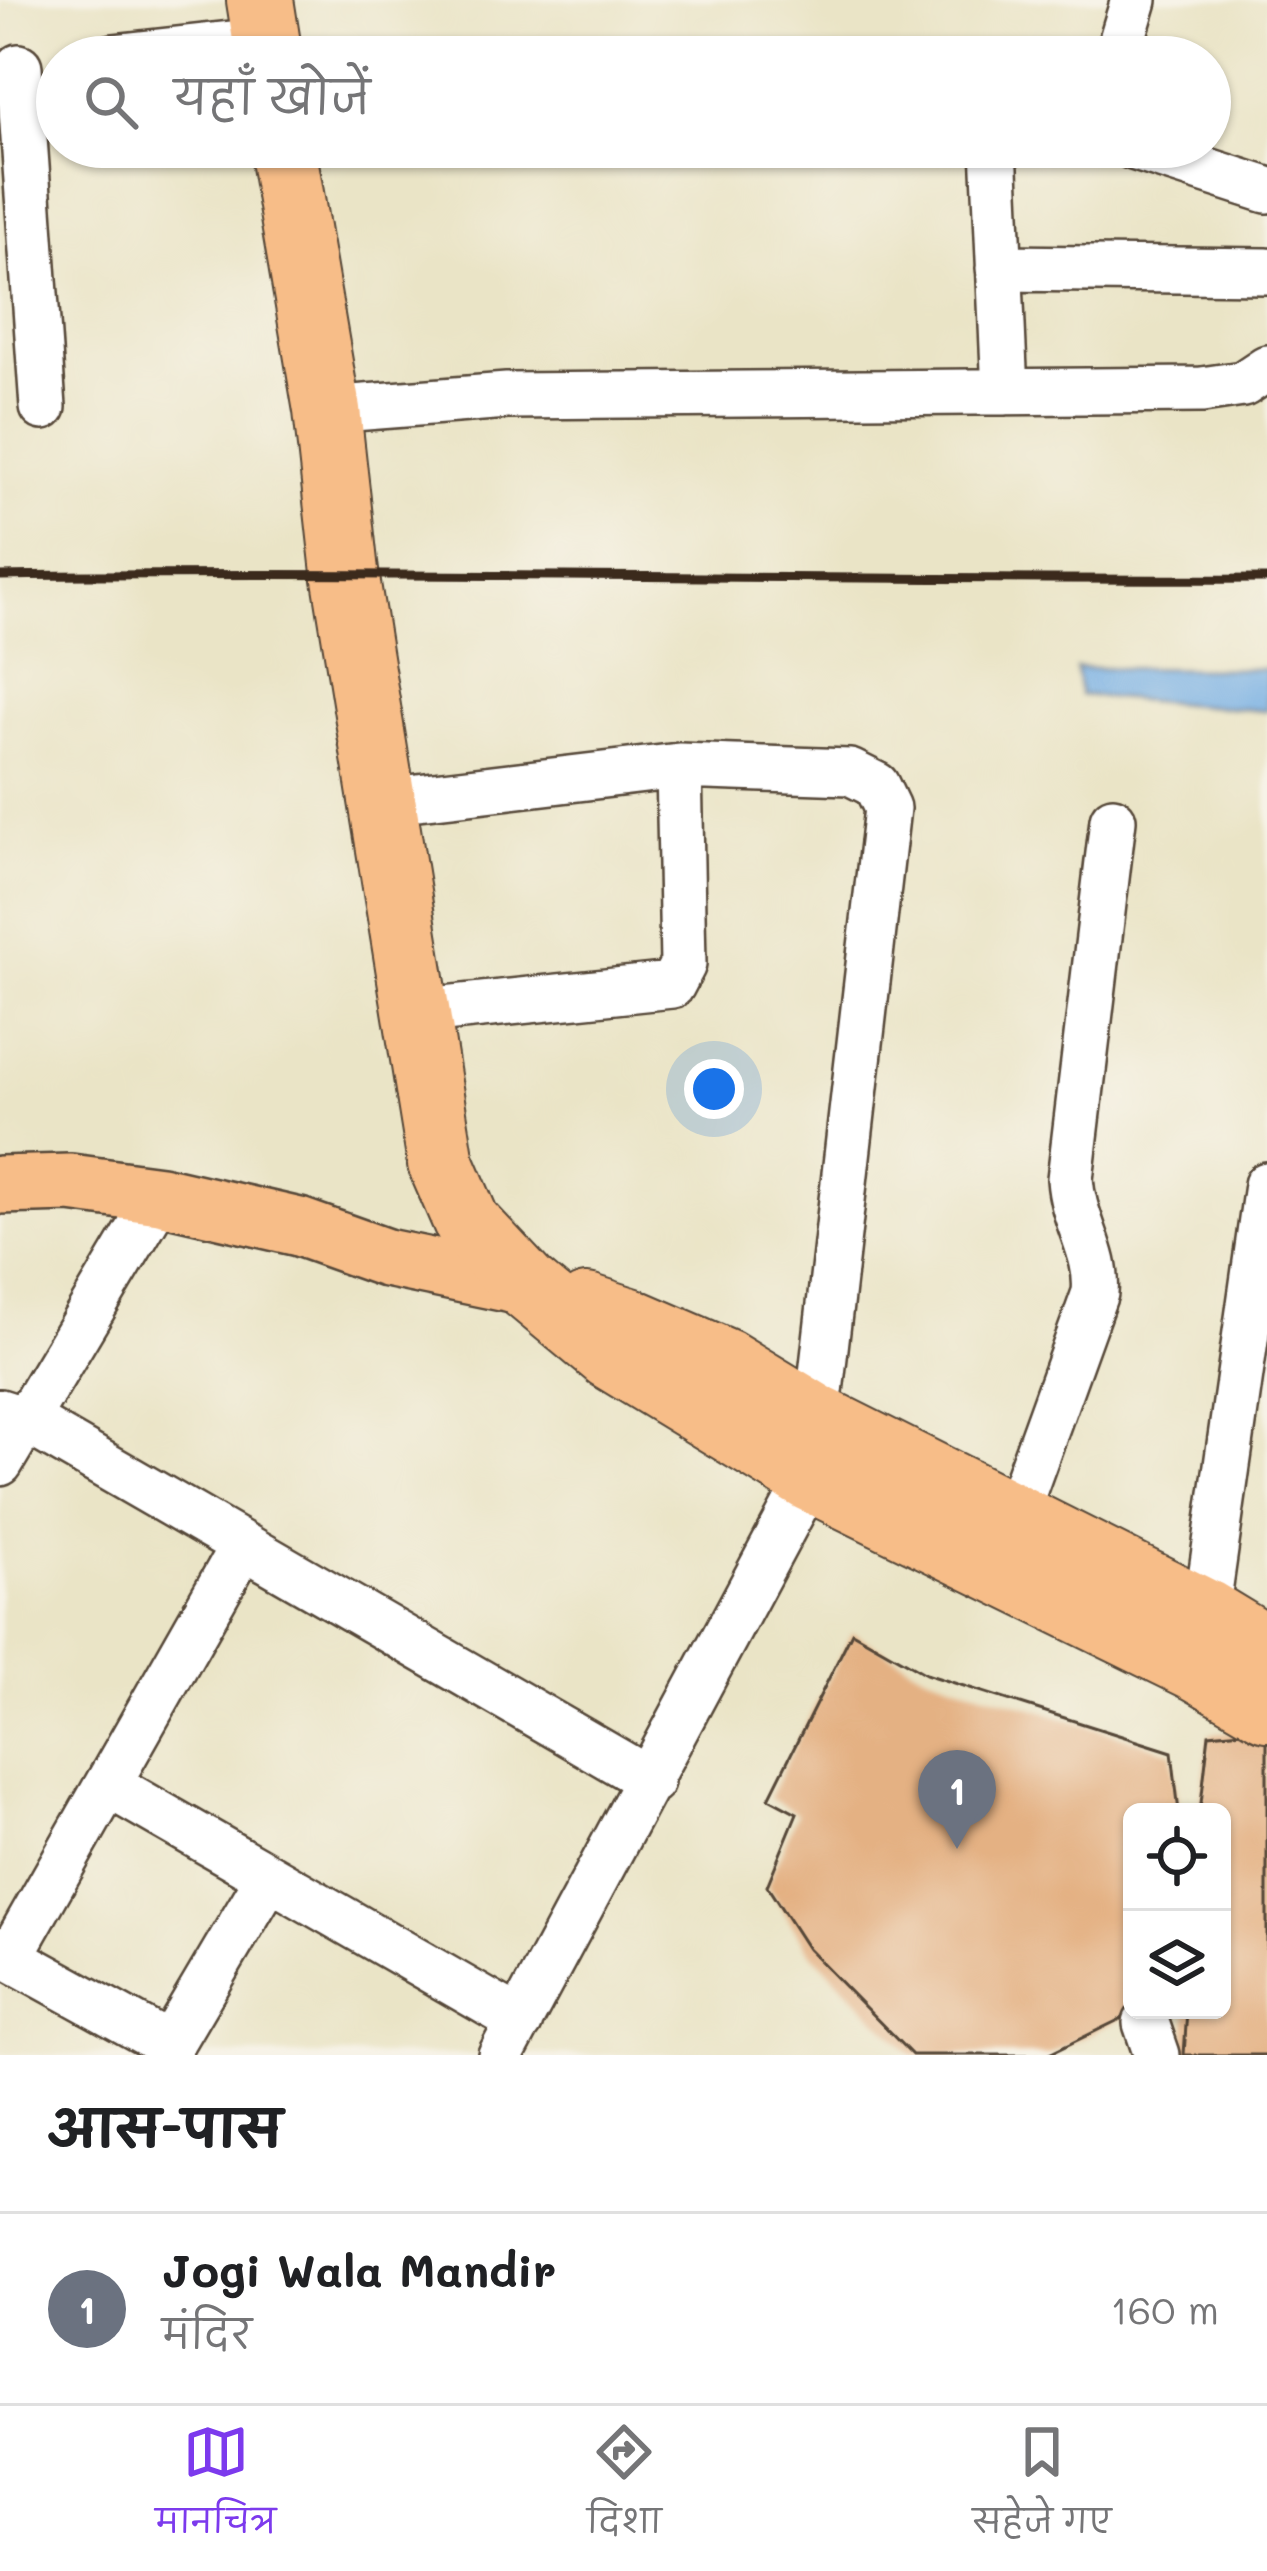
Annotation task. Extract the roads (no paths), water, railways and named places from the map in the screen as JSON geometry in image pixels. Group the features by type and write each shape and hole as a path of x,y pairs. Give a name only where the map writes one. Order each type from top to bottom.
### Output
{"highway":[{"path":"286,168 327,410 345,572 441,1163 467,1223 526,1287 610,1356 814,1448 1013,1517 1206,1613 1267,1650"},
{"path":"814,1448 1141,1640 1267,1708"}],"main road":[{"path":"0,1185 70,1183 160,1195 298,1228 386,1258 526,1287"}],"street":[{"path":"1123,36 1134,0"},
{"path":"25,67 43,407"},
{"path":"995,168 1005,392"},
{"path":"1198,168 1267,190"},
{"path":"999,268 1267,271"},
{"path":"327,410 507,396 1202,390 1244,384 1267,368"},
{"path":"110,1785 269,1877 510,2038 651,1781 814,1448 887,808 876,785 850,772 679,766 384,801"},
{"path":"416,1012 672,986 683,964 679,766"},
{"path":"1013,1517 1095,1293 1096,1273 1072,1205 1070,1179 1113,820"},
{"path":"1206,1613 1267,1185"},
{"path":"0,1463 14,1416 160,1195"},
{"path":"14,1416 651,1781"},
{"path":"243,1546 110,1785 4,1955 167,2050 269,1877"}],"water":[{"path":"1076,668 1267,669 1267,711 1080,695"}],"railway":[{"path":"0,576 1267,579"}],"place":[{"name":"Jogi Wala Mandir","path":"957,1849"}]}
